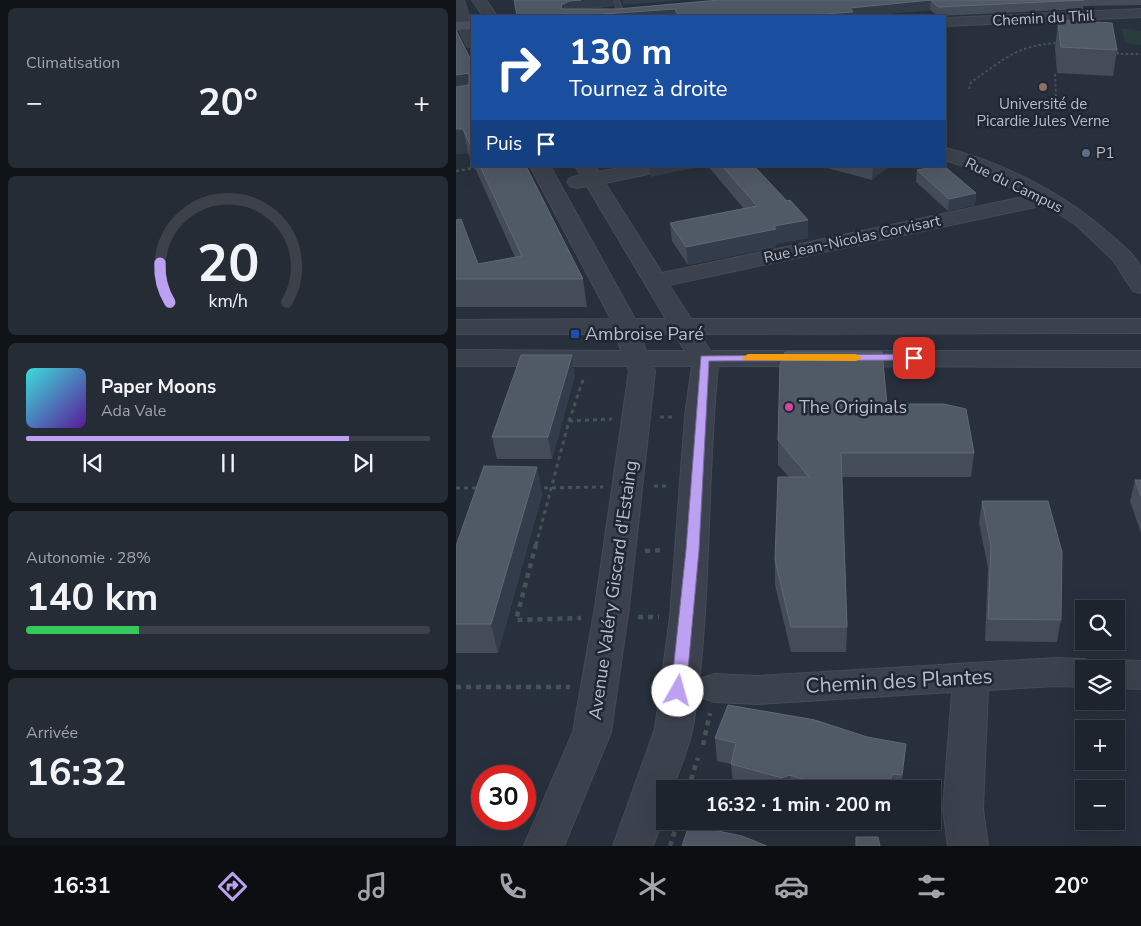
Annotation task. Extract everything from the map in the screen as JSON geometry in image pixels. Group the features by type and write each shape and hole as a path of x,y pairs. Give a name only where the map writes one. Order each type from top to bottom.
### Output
{"main road":[{"path":"604,13 624,8"}],"street":[{"path":"457,0 464,25 471,41"},
{"path":"479,0 489,15"},
{"name":"Chemin du Thil","path":"946,22 1141,13"},
{"name":"Rue du Campus","path":"946,154 978,166 1048,198 1083,221 1122,256 1141,286"},
{"name":"Avenue Valéry Giscard d'Estaing","path":"541,167 626,327 642,371 610,618 592,732 544,846"},
{"path":"551,187 589,173 651,167"},
{"path":"589,173 704,358 687,616 674,729 633,846"},
{"name":"Rue Jean-Nicolas Corvisart","path":"656,281 1048,198"},
{"path":"456,327 1141,326"},
{"path":"456,358 1141,359"},
{"name":"Chemin des Plantes","path":"715,688 758,690 1056,672 1075,673"},
{"path":"1125,674 1141,675"},
{"path":"968,846 964,808 971,677"}],"path":[{"path":"1114,41 1118,54 1141,54"},
{"path":"968,89 971,82 1012,51 1029,46 1064,43"},
{"path":"1055,74 1056,97"},
{"path":"456,171 480,167"},
{"path":"586,371 569,421 516,620 687,616"},
{"path":"532,488 696,487"},
{"path":"456,488 484,488"},
{"path":"456,687 574,687"},
{"path":"670,846 675,830"}],"shaded area":[{"path":"1121,28 1141,31 1141,45 1125,43"}],"building":[{"path":"514,0 581,0 569,1 561,5 562,9 617,9 719,0 931,0 850,8 853,12 809,15 678,15 675,9 604,15 517,15"},
{"path":"931,0 1084,0 938,7"},
{"path":"1060,20 1112,23 1117,50 1061,47 1058,23"},
{"path":"456,30 471,60 471,147 463,129 456,129 456,87 469,85 469,73 456,75"},
{"path":"480,167 527,167 583,279 456,279 456,220 461,219 478,264 522,256"},
{"path":"723,167 755,167 808,220 774,226 776,229 686,247 670,223 757,206"},
{"path":"945,167 976,193 949,199 917,170"},
{"path":"785,352 882,352 887,404 944,404 966,409 974,453 841,453 847,627 791,627 775,560 778,477 809,477 778,440 780,365"},
{"path":"521,355 572,355 548,437 492,437"},
{"path":"484,466 537,467 491,624 456,624 456,546"},
{"path":"1135,480 1141,480 1141,496"},
{"path":"982,501 1048,501 1062,552 1061,620 988,619 991,546"},
{"path":"728,705 815,720 867,737 906,744 902,775 893,774 890,780 805,780 790,775 782,778 731,764 736,743 715,738"},
{"path":"687,830 713,830 742,836 767,846 682,846"},
{"path":"856,837 878,837 880,846 856,846"}],"slow traffic":[{"path":"748,358 856,358"}],"place":[{"name":"Université de Picardie Jules Verne","path":"1043,87"},
{"name":"P1","path":"1086,153"},
{"name":"Ambroise Paré","path":"575,334"},
{"name":"The Originals","path":"789,407"}],"route":[{"path":"678,691 687,616 696,501 699,416 704,378 704,358 914,358"}]}
